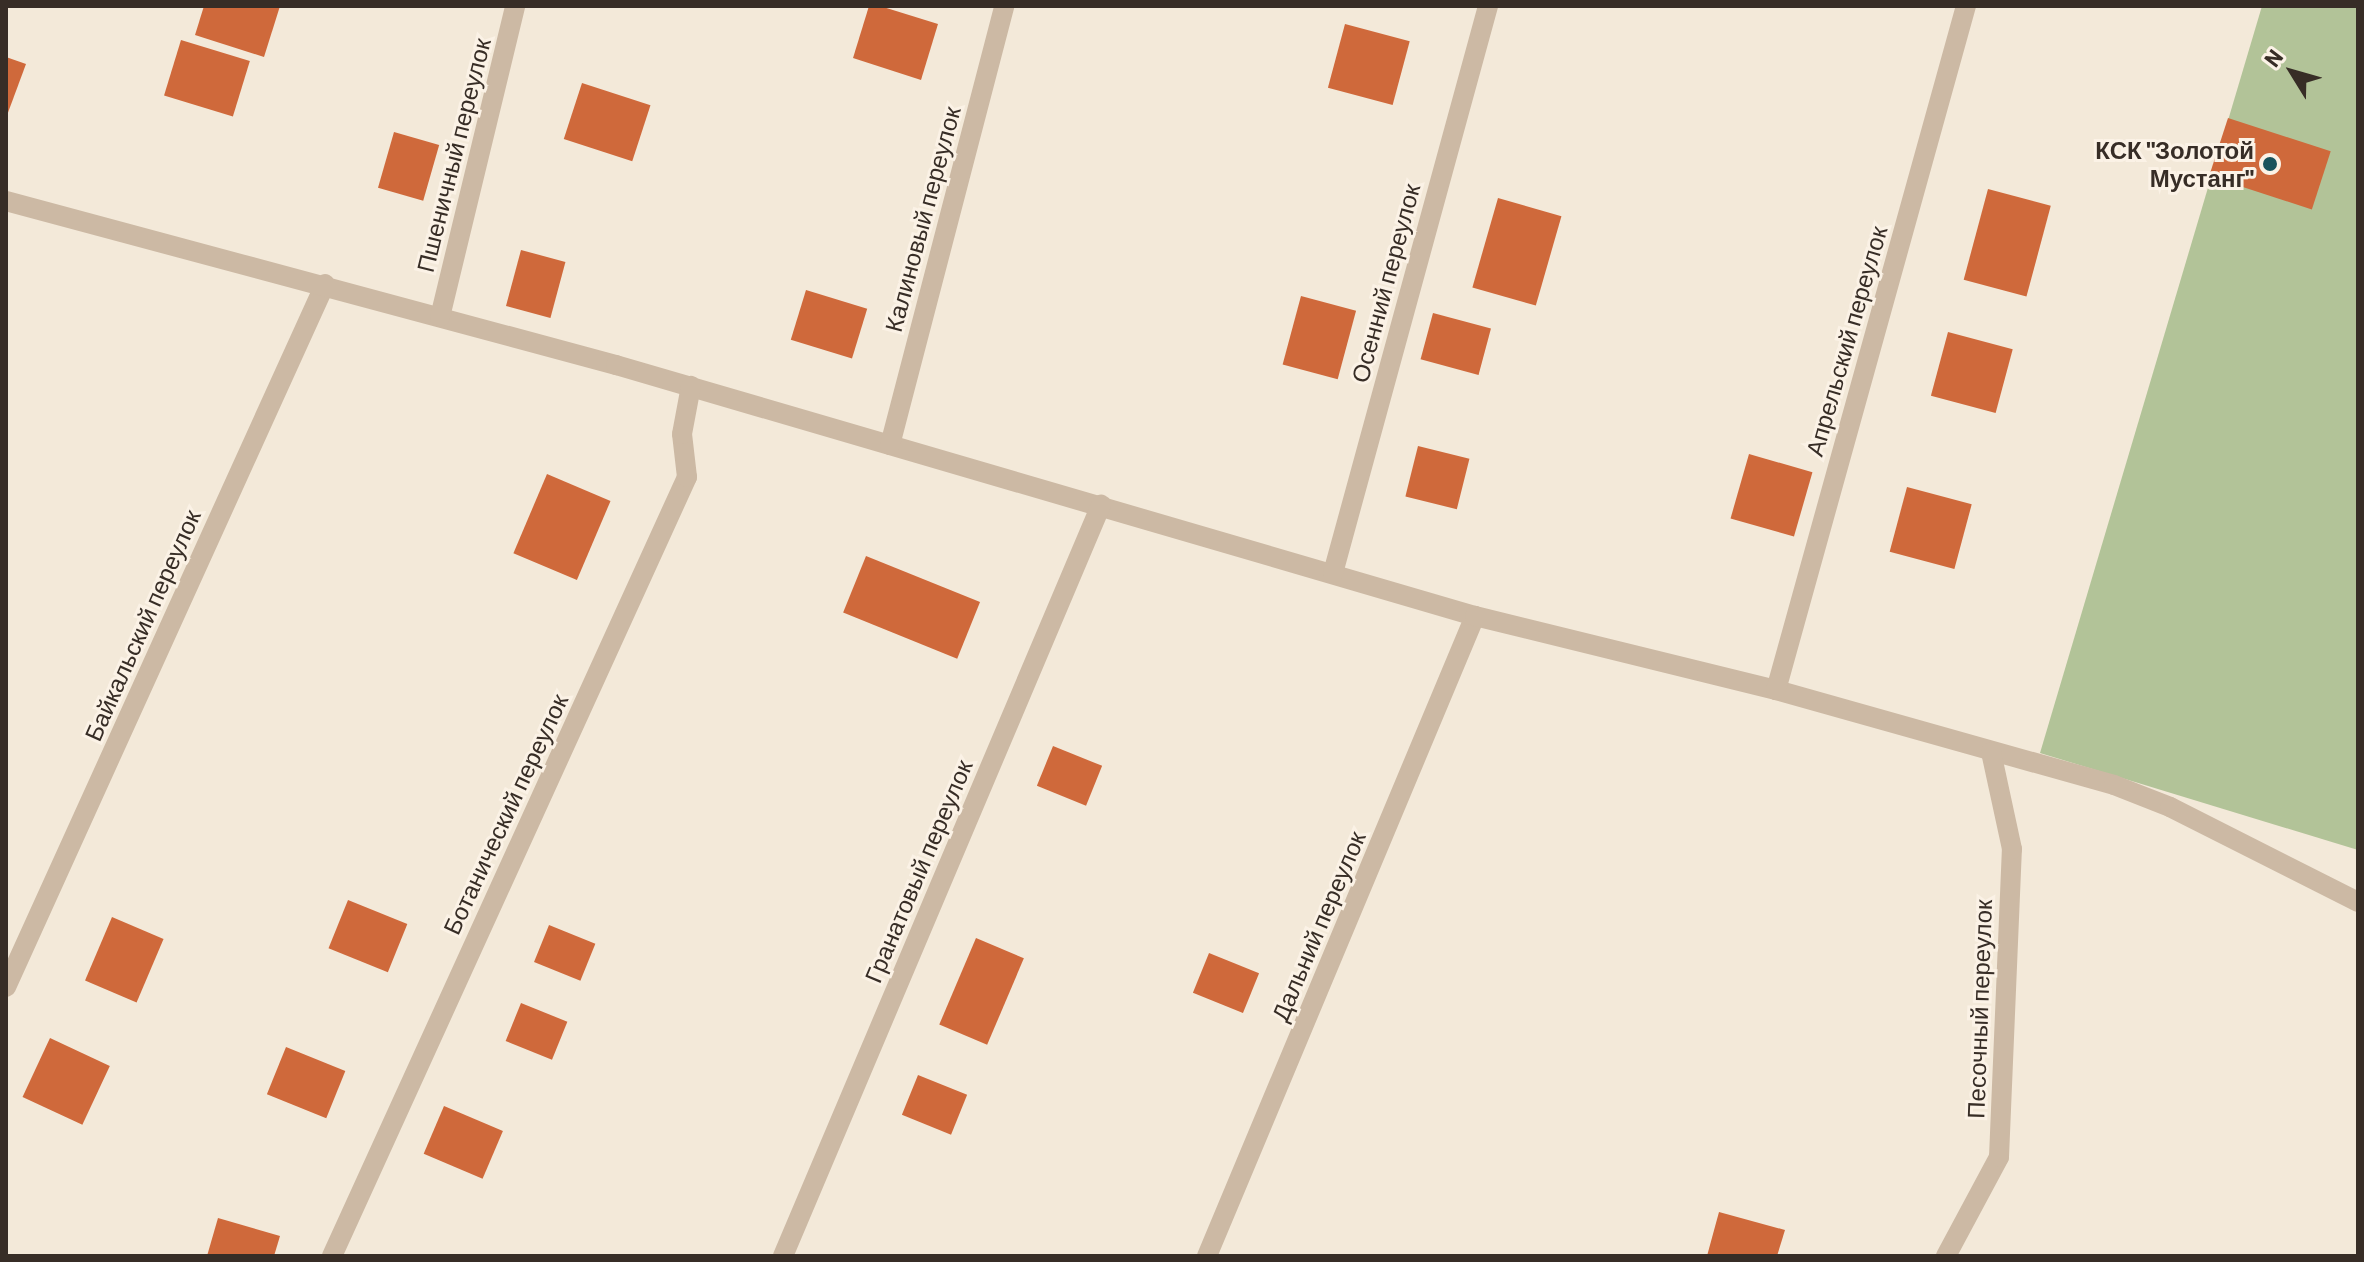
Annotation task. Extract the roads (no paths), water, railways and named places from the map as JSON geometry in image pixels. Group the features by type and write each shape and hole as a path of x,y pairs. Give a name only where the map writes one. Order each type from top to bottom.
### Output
{"street":[{"name":"Пшеничный переулок","path":"440,317 515,6"},
{"name":"Калиновый переулок","path":"890,445 1004,6"},
{"name":"Осенний переулок","path":"1333,573 1488,6"},
{"name":"Апрельский переулок","path":"1776,690 1966,6"},
{"path":"6,201 325,284 691,386 1475,616 1776,690 2114,785 2170,807 2358,902"},
{"name":"Байкальский переулок","path":"6,987 325,284"},
{"name":"Ботанический переулок","path":"332,1256 687,477 682,434 691,386"},
{"name":"Гранатовый переулок","path":"783,1256 1101,505"},
{"name":"Дальний переулок","path":"1207,1256 1475,616"},
{"name":"Песочный переулок","path":"1946,1256 1999,1157 2012,849 1991,752"}],"place":[{"name":"КСК \"Золотой Мустанг\"","path":"2270,164"}]}
